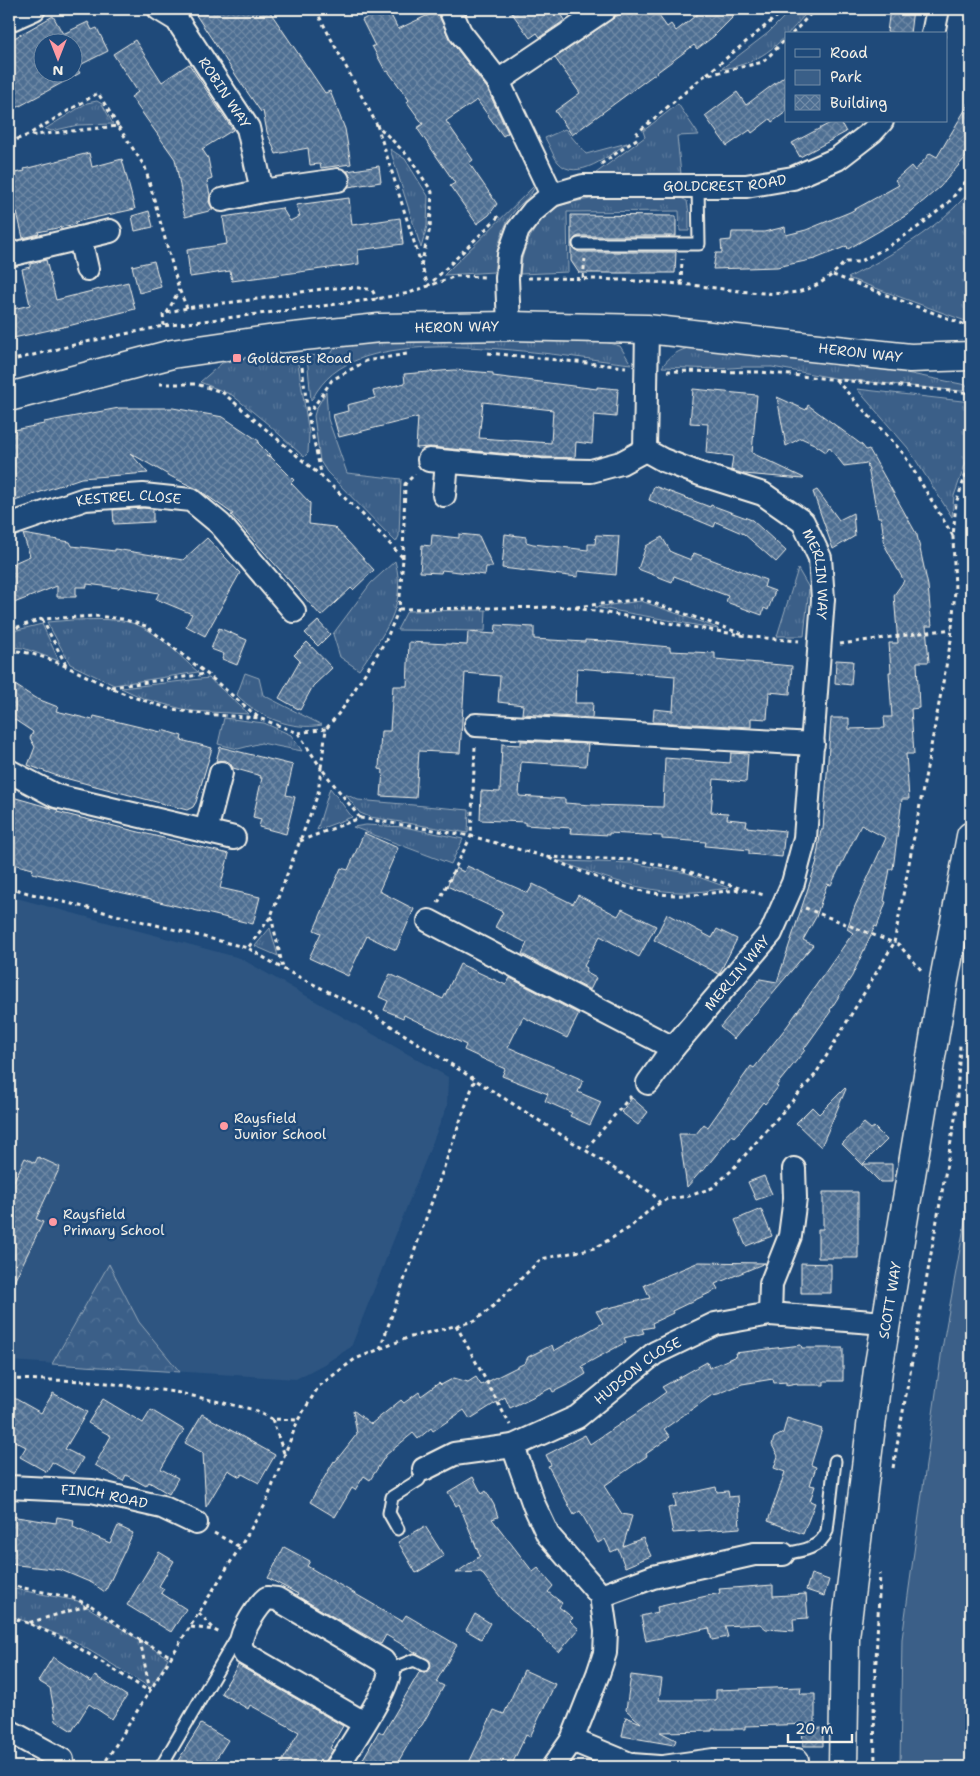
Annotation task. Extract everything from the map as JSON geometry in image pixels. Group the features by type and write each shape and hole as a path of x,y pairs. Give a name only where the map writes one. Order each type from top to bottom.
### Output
{"street":[{"path":"9,20 34,9"},
{"name":"ROBIN WAY","path":"159,9 177,20 248,128 262,191"},
{"path":"450,9 460,32 498,82 552,195"},
{"path":"498,82 605,9"},
{"path":"932,32 938,9"},
{"name":"GOLDCREST ROAD","path":"509,326 507,278 509,254 518,230 533,211 552,195 583,186 746,186 793,178 837,159 872,132 881,122"},
{"path":"222,200 262,191 338,180"},
{"path":"9,255 110,231"},
{"path":"80,238 87,269"},
{"name":"HERON WAY","path":"9,397 172,354 275,339 379,328 509,326 647,330 910,358 971,356"},
{"path":"444,495 438,461 541,470 591,472 621,463 645,450 647,330"},
{"name":"HERON WAY","path":"910,358 971,374"},
{"name":"MERLIN WAY","path":"645,450 663,460 700,474 763,494 803,522 820,558 823,599 805,838 786,900 771,932 673,1048 648,1083"},
{"name":"KESTREL CLOSE","path":"9,525 85,499 143,495 191,500 220,524 294,611"},
{"path":"476,725 813,744"},
{"path":"9,772 56,796 234,838"},
{"path":"206,831 221,773"},
{"name":"SCOTT WAY","path":"843,1767 845,1637 885,1322 971,836"},
{"path":"429,922 673,1048"},
{"path":"770,1314 771,1284 790,1236 795,1198 794,1169"},
{"name":"HUDSON CLOSE","path":"424,1469 454,1454 516,1445 577,1417 655,1352 716,1324 770,1314 885,1322"},
{"path":"516,1445 534,1505 548,1535 601,1596 606,1631 605,1653 572,1740 553,1767"},
{"name":"FINCH ROAD","path":"9,1487 92,1491 162,1507 196,1523"},
{"path":"601,1596 662,1574 754,1554 783,1554"},
{"path":"337,1767 364,1723 388,1682 389,1670 383,1661 277,1600 267,1598 260,1603 238,1639 245,1654 364,1723"},
{"path":"9,1731 62,1760"},
{"path":"572,1740 632,1765 659,1767"},
{"path":"664,1767 713,1760 762,1764 797,1760"}],"lane":[{"path":"580,244 699,244 698,186"},
{"path":"783,1554 800,1551 818,1544 824,1539 827,1531 835,1461"},
{"path":"398,1529 388,1513 392,1497 419,1480 424,1469"},
{"path":"161,1767 238,1639"},
{"path":"389,1670 414,1660 424,1666"}],"path":[{"path":"317,9 377,125 428,286"},
{"path":"594,170 638,138 637,133 786,9"},
{"path":"794,32 815,9"},
{"path":"704,76 763,62 785,40"},
{"path":"9,142 26,136 98,93 145,168 179,289 187,308"},
{"path":"377,125 410,158 432,192 430,228 421,266"},
{"path":"26,136 118,126"},
{"path":"9,361 86,342 164,326 377,299 409,293 456,276 583,278 681,284 766,293 798,292 816,285 833,275 845,262 859,262 886,248 918,227 948,203 971,176"},
{"path":"428,286 502,213"},
{"path":"681,284 682,244"},
{"path":"833,275 971,327"},
{"path":"164,326 163,314 187,308 332,289 360,287 372,290 377,299"},
{"path":"167,313 179,289"},
{"path":"301,356 308,415"},
{"path":"688,372 760,372 971,393"},
{"path":"836,380 903,453 953,537"},
{"path":"157,384 196,384 222,392 322,477"},
{"path":"102,1767 240,1547 264,1504 298,1420 319,1386 355,1359 407,1338 474,1321 489,1310 540,1259 595,1248 629,1228 653,1207 667,1199 688,1196 712,1188 731,1171 815,1074 868,990 894,943 952,629 955,590 953,537 956,503 971,460"},
{"path":"403,558 404,484"},
{"path":"399,608 570,608 642,599 753,637"},
{"path":"570,608 753,637 820,643 841,644 952,629"},
{"path":"9,630 42,619 98,616 122,618 146,626 260,718"},
{"path":"42,619 66,665"},
{"path":"9,650 23,651 66,665 109,687 151,703 191,713 260,718 298,733 326,729"},
{"path":"109,687 207,674"},
{"path":"248,948 271,916 318,794 326,729 343,708"},
{"path":"429,922 471,836 476,725"},
{"path":"298,733 321,768 360,818"},
{"path":"300,841 360,818 471,836 546,857 586,874 656,893 685,895 742,889"},
{"path":"546,857 635,860 681,869 742,889 786,900 898,944 924,973 944,980"},
{"path":"9,886 28,893 248,948 369,1012 652,1193 660,1203"},
{"path":"271,916 283,968"},
{"path":"892,1474 956,1113 960,1040"},
{"path":"380,1349 475,1079"},
{"path":"585,1150 642,1083 648,1083"},
{"path":"456,1325 516,1445"},
{"path":"9,1379 91,1381 175,1392 251,1408 272,1419 298,1420"},
{"path":"272,1419 285,1454"},
{"path":"196,1523 240,1547"},
{"path":"875,1767 874,1702 880,1571"},
{"path":"9,1585 73,1598 90,1605 140,1640 172,1657"},
{"path":"28,1623 90,1605"},
{"path":"199,1613 214,1630"},
{"path":"9,1617 28,1623 66,1640 150,1692"},
{"path":"191,1626 214,1630 238,1639"},
{"path":"140,1640 150,1692"}],"shaded area":[{"name":"Raysfield Junior School","path":"9,896 240,958 448,1077 447,1106 351,1347 296,1379 9,1361"}],"green space":[{"path":"792,9 810,9 791,31 785,32 785,36 772,49 749,62 721,69 768,33"},
{"path":"97,101 102,104 113,124 78,125 52,131 45,129 87,103"},
{"path":"678,104 699,135 677,136 681,174 592,176 645,137 643,131"},
{"path":"565,129 586,154 627,143 594,164 574,170 566,168 556,160 545,138"},
{"path":"390,149 405,159 428,196 427,226 421,248"},
{"path":"536,184 529,196 511,215 503,230 494,272 444,275"},
{"path":"971,190 971,323 848,278 914,240 944,217"},
{"path":"681,198 687,201 689,231 680,231 679,211 567,212 568,272 520,274 521,262 529,240 537,226 555,208 589,199"},
{"path":"486,338 601,341 620,346 631,364 481,348 440,347 401,349 367,356 339,369 324,382 311,400 307,356 331,354 336,346"},
{"path":"692,347 871,366 971,386 971,392 840,379 772,367 718,369 662,367 675,354"},
{"path":"272,356 277,358 297,357 309,434 308,453 304,457 232,395 200,382 222,363 252,357"},
{"path":"857,389 971,402 971,448 954,496 952,517 908,448"},
{"path":"326,392 328,419 347,473 401,479 399,536 396,542 327,472 320,461 314,416"},
{"path":"395,561 398,577 396,606 384,632 359,670 340,657 333,634 371,583"},
{"path":"798,569 809,588 804,636 777,636"},
{"path":"641,601 715,627 718,629 595,607"},
{"path":"486,610 485,631 397,630 407,611"},
{"path":"114,620 138,625 165,642 198,672 114,685 70,664 47,622"},
{"path":"42,624 59,661 23,648 9,647 9,632"},
{"path":"245,673 259,678 263,695 322,725 299,726 287,724 255,710 237,695"},
{"path":"209,678 249,714 190,711 145,699 121,688"},
{"path":"224,718 264,723 291,735 302,751 261,743 238,749 218,744"},
{"path":"330,788 352,817 317,830"},
{"path":"345,794 358,800 469,810 468,833 370,817 360,813"},
{"path":"366,825 404,827 463,839 451,864 353,827"},
{"path":"559,861 632,863 687,873 729,888 685,892 648,889 588,872"},
{"path":"270,928 278,956 255,946"},
{"path":"971,1006 971,1113 968,1112"},
{"path":"971,1188 971,1767 900,1767 902,1639 942,1349"},
{"path":"109,1264 139,1322 180,1372 52,1364"},
{"path":"9,1588 78,1601 168,1658 151,1688 74,1641 9,1615"}],"building":[{"path":"192,9 268,9 325,93 330,91 345,129 351,164 321,168 320,164 310,165 308,148 276,154 267,132 263,111 261,112"},
{"path":"384,9 388,9 398,29 437,11 450,40 487,88 508,133 503,136 477,100 446,121 473,160 469,163 497,204 489,215 477,224 450,186 455,183 417,128 423,124 407,102 409,100 388,71 386,72 372,46 375,46 362,20"},
{"path":"509,9 558,9 565,20 540,37 537,33 530,38"},
{"path":"627,9 654,9 667,27 671,24 676,31 704,9 741,9 714,36 697,49 694,45 572,135 555,111 580,93 555,58"},
{"path":"890,9 913,9 910,32 887,32"},
{"path":"53,16 62,32 32,32 32,82 64,82 9,112 9,41"},
{"path":"88,22 92,30 97,28 108,51 82,64 82,32 67,32"},
{"path":"135,40 162,82 189,64 233,130 202,149 208,158 212,179 207,181 210,195 209,202 213,210 185,217 175,159 131,97 138,92 113,54"},
{"path":"785,76 785,113 772,122 770,119 752,133 750,130 727,146 705,116 737,92 746,105"},
{"path":"971,100 971,151 940,187 907,215 848,249 847,246 815,259 777,267 713,269 716,253 722,253 721,241 731,240 732,232 764,232 785,227 786,235 806,230 850,212 899,185 895,180 911,166 915,171 930,153 937,157"},
{"path":"832,122 841,122 846,132 800,157 792,143"},
{"path":"89,153 92,167 122,159 135,209 75,222 76,224 38,232 39,234 23,238 17,212 9,214 9,174"},
{"path":"379,166 381,182 348,187 351,179 347,171"},
{"path":"349,198 352,225 400,218 403,244 358,250 359,264 232,281 230,271 190,277 187,250 227,244 223,217 282,208 290,221 300,216 296,205"},
{"path":"149,211 153,227 135,231 132,216"},
{"path":"571,215 676,216 676,236 579,236 575,238 572,244 573,248 579,252 676,252 675,273 579,273 571,261"},
{"path":"46,260 56,300 128,282 135,309 9,339 9,310 30,305 22,269 30,267 30,264"},
{"path":"154,261 161,287 139,293 132,266"},
{"path":"454,370 493,373 493,376 597,389 597,387 618,389 616,417 594,415 592,444 576,442 575,458 430,447 416,448 418,417 339,437 333,415 348,411 347,405 375,398 373,391 405,383 404,374","holes":["483,402 553,410 551,443 479,438"]},
{"path":"693,389 757,395 752,453 804,478 744,474 731,470 733,456 706,453 708,424 690,423"},
{"path":"777,397 806,410 808,405 866,450 869,449 917,535 928,586 932,626 926,626 929,662 917,662 919,708 911,709 914,754 906,754 909,799 902,799 893,869 890,869 884,901 886,902 877,927 875,926 852,976 831,1011 805,1050 776,1086 778,1087 765,1104 763,1102 735,1137 732,1135 703,1171 687,1187 679,1134 696,1134 704,1124 708,1127 751,1066 754,1068 788,1025 853,933 847,929 855,906 886,838 861,825 831,885 827,884 816,917 803,940 813,945 734,1039 720,1027 760,979 777,982 817,861 821,830 823,830 831,718 849,718 849,729 885,728 884,717 892,717 889,643 898,643 894,595 904,581 885,546 881,517 878,517 867,463 844,466 829,447 826,452 801,438 786,446"},
{"path":"119,408 173,408 223,417 259,441 258,443 270,455 266,456 271,457 294,480 291,483 310,503 309,524 334,527 374,570 321,616 231,515 233,514 199,490 130,453 148,473 81,478 9,503 9,431 44,424 44,422"},
{"path":"654,486 752,520 786,551 776,562 744,534 716,522 714,527 649,500"},
{"path":"817,490 839,520 853,513 855,536 833,549 813,492"},
{"path":"153,509 153,522 114,524 113,510"},
{"path":"23,534 70,542 72,546 115,551 115,549 183,560 207,538 240,573 205,636 186,626 192,614 156,599 159,593 120,586 119,588 87,584 87,587 76,587 76,597 57,597 57,586 9,605 9,565 30,556"},
{"path":"459,534 479,536 493,567 486,567 485,575 442,570 441,573 420,572 422,545 431,546 432,535 459,538"},
{"path":"505,534 526,537 526,542 533,544 588,550 588,544 595,544 596,535 619,536 616,575 578,571 578,577 502,568"},
{"path":"662,537 671,552 691,560 694,553 766,580 764,587 775,591 768,610 764,608 762,615 726,602 728,596 674,576 672,582 638,569 646,546"},
{"path":"318,621 330,634 318,646 305,633"},
{"path":"496,625 534,627 534,639 585,642 585,640 604,641 670,647 670,651 715,653 715,659 792,666 790,694 769,692 767,719 751,718 751,727 653,722 654,709 673,711 675,676 577,668 575,703 593,703 592,718 522,714 523,705 498,702 500,676 465,673 460,753 419,751 416,798 381,796 383,770 379,769 381,731 390,731 393,686 407,686 409,642 467,645 468,632 495,634"},
{"path":"219,628 247,640 237,665 222,659 224,654 211,649"},
{"path":"307,642 332,668 313,686 300,710 279,698 300,661 294,655"},
{"path":"836,660 853,661 851,685 835,683"},
{"path":"9,681 35,698 58,707 56,711 93,720 94,716 161,732 162,730 182,736 181,740 212,748 193,807 187,810 57,776 28,765 35,747 30,738 33,732 9,716"},
{"path":"521,741 588,744 586,766 521,762 519,796 565,799 565,803 591,805 663,807 665,758 730,763 731,753 748,754 746,782 714,779 711,812 728,813 727,819 747,821 746,827 785,831 782,857 749,854 749,850 705,846 706,842 662,839 662,836 570,833 571,828 525,825 525,822 480,820 481,791 500,792 502,744 521,745"},
{"path":"220,747 293,765 286,795 295,797 286,834 259,827 261,819 253,817 262,778 260,778 261,776 233,768 225,760 216,761"},
{"path":"9,796 58,810 57,812 229,854 220,888 260,897 253,924 32,873 33,869 9,863"},
{"path":"364,833 398,848 379,891 414,909 396,950 367,936 348,976 309,958 321,933 314,930 341,868 348,870"},
{"path":"467,866 528,893 533,884 573,904 578,895 618,916 622,909 656,926 639,957 600,936 584,966 587,968 585,972 596,978 590,990 522,954 527,943 495,927 503,912 447,886 456,868 464,872"},
{"path":"667,914 712,938 717,929 737,939 719,974 654,940"},
{"path":"460,964 506,985 510,978 579,1014 567,1038 523,1017 508,1047 583,1080 578,1092 601,1102 590,1125 570,1116 572,1113 545,1101 548,1094 502,1076 505,1069 464,1050 466,1045 404,1015 403,1018 384,1010 388,1001 379,997 390,974 443,999"},
{"path":"845,1088 821,1147 796,1123 812,1107 819,1114"},
{"path":"632,1098 648,1112 638,1125 621,1112"},
{"path":"864,1123 871,1129 874,1127 887,1140 863,1164 892,1164 892,1182 880,1182 842,1144"},
{"path":"38,1157 60,1167 36,1219 43,1222 9,1292 9,1191 25,1158 35,1163"},
{"path":"764,1176 772,1194 756,1200 748,1182"},
{"path":"823,1192 858,1192 858,1258 818,1258 818,1229 823,1229"},
{"path":"761,1209 772,1236 746,1246 735,1220"},
{"path":"699,1262 765,1263 715,1284 718,1289 672,1311 673,1313 652,1323 653,1327 642,1329 644,1333 624,1338 626,1342 582,1366 586,1374 553,1392 551,1388 510,1408 505,1397 470,1419 464,1410 433,1431 431,1428 418,1439 413,1433 386,1455 370,1480 364,1476 355,1490 352,1488 335,1517 310,1502 334,1461 357,1434 353,1410 371,1424 401,1400 404,1403 419,1392 421,1396 439,1383 441,1385 454,1378 468,1382 476,1377 481,1385 525,1363 528,1357 552,1345 554,1351 603,1323 596,1311 650,1298 644,1285"},
{"path":"801,1263 831,1264 831,1293 801,1293"},
{"path":"801,1345 802,1348 843,1348 843,1381 824,1381 824,1385 797,1385 797,1383 786,1385 786,1382 774,1383 773,1379 742,1384 712,1395 664,1429 670,1437 646,1454 647,1456 604,1486 622,1514 632,1516 623,1546 643,1538 651,1556 625,1567 618,1549 611,1552 605,1539 598,1543 580,1511 574,1515 548,1466 551,1465 546,1455 585,1435 590,1444 666,1392 662,1387 707,1362 709,1368 736,1356 735,1353"},
{"path":"53,1393 87,1412 65,1449 83,1458 74,1474 52,1462 47,1472 20,1457 26,1447 9,1438 9,1395 41,1413"},
{"path":"103,1399 143,1423 151,1410 184,1430 161,1469 178,1478 169,1494 149,1482 146,1486 126,1475 123,1481 95,1465 111,1436 88,1423"},
{"path":"202,1414 275,1455 259,1483 242,1474 240,1477 228,1470 206,1507 203,1453 185,1443"},
{"path":"787,1418 822,1429 811,1465 816,1467 810,1485 815,1486 810,1501 815,1503 803,1534 768,1521 785,1472 774,1468 778,1456 772,1445 774,1438 783,1433"},
{"path":"473,1477 482,1494 486,1491 494,1505 498,1517 492,1519 533,1572 538,1568 553,1586 548,1592 562,1603 559,1607 573,1618 570,1621 579,1629 559,1652 510,1609 481,1572 456,1573 480,1556 459,1504 456,1506 448,1492"},
{"path":"716,1487 717,1492 728,1491 729,1497 738,1496 740,1528 673,1533 668,1508 676,1506 674,1496"},
{"path":"10,1516 56,1523 57,1517 74,1520 73,1527 110,1543 118,1526 133,1533 105,1592 92,1583 61,1570 9,1564"},
{"path":"425,1526 444,1556 416,1573 398,1542"},
{"path":"284,1547 310,1561 307,1566 402,1621 406,1615 457,1645 436,1682 444,1686 395,1767 352,1767 356,1762 360,1764 379,1731 383,1734 420,1671 425,1672 430,1669 430,1661 386,1635 381,1644 268,1578"},
{"path":"159,1552 174,1561 159,1586 164,1589 161,1593 186,1609 171,1632 127,1605"},
{"path":"811,1574 829,1580 824,1596 806,1590"},
{"path":"773,1585 773,1596 806,1594 808,1618 793,1619 794,1631 766,1629 760,1624 725,1626 728,1637 712,1640 709,1628 646,1641 641,1616 658,1612 657,1607 720,1593 719,1589"},
{"path":"475,1614 490,1623 481,1639 466,1630"},
{"path":"53,1657 91,1682 95,1676 127,1696 112,1719 89,1704 72,1731 56,1721 50,1688 38,1681"},
{"path":"238,1665 343,1726 330,1748 333,1750 326,1760 324,1767 279,1767 299,1732 250,1705 248,1709 221,1693"},
{"path":"524,1670 555,1684 530,1737 526,1735 512,1764 503,1760 499,1767 467,1767 494,1710 504,1714"},
{"path":"631,1675 662,1679 659,1700 716,1700 716,1690 801,1687 800,1694 815,1694 815,1724 745,1726 745,1729 712,1729 712,1731 660,1732 676,1740 674,1745 622,1736 626,1717 641,1723 626,1710"},
{"path":"201,1724 228,1740 211,1767 174,1767"},
{"path":"823,1728 823,1746 803,1746 802,1729"}],"place":[{"name":"Goldcrest Road","path":"237,358"},
{"name":"Raysfield Junior School","path":"224,1126"},
{"name":"Raysfield Primary School","path":"53,1222"}]}
